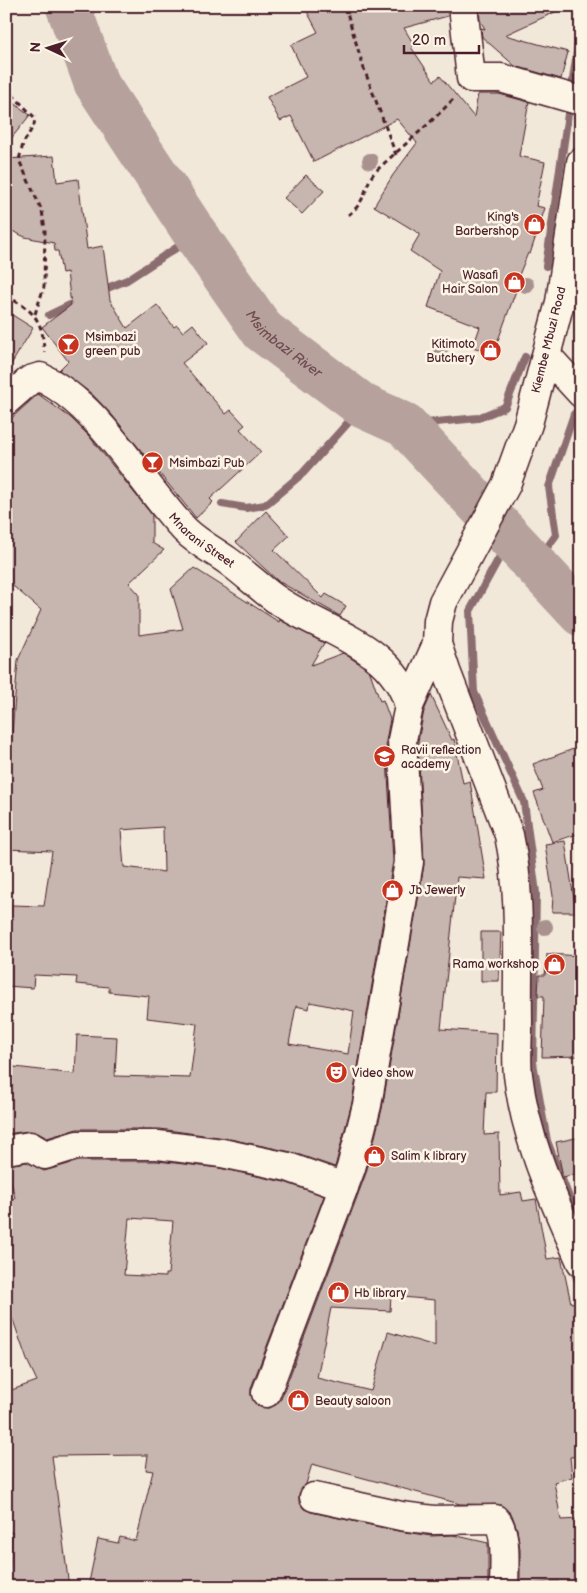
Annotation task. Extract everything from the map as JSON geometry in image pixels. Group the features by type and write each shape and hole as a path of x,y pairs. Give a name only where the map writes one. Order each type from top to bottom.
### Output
{"street":[{"path":"464,6 471,78 501,78 581,101"},
{"name":"Kiembe Mbuzi Road","path":"437,644 443,602 506,485 528,424 560,302 581,162"},
{"path":"547,356 581,393"},
{"path":"6,401 30,380 40,377"},
{"name":"Mnarani Street","path":"40,377 59,388 95,421 186,531 240,570 270,596 306,619 359,643 397,678 405,690 409,706"},
{"path":"266,1393 351,1168 376,1058 386,986 409,862 402,740 409,706 437,644"},
{"path":"437,644 509,835 517,898 518,1073 527,1130 541,1170 581,1262"},
{"path":"6,1150 30,1146 45,1155 77,1145 158,1145 222,1153 288,1167 344,1187"},
{"path":"314,1497 401,1516 433,1520 495,1519 500,1523 503,1533 504,1587"}],"path":[{"path":"345,6 363,66 396,155"},
{"path":"348,215 359,207 374,172 396,155 447,106 471,78"},
{"path":"6,88 35,118 34,125 23,144 19,160 42,211 45,229 44,287 35,314"},
{"path":"6,296 35,314 44,335 44,357 40,377"}],"building":[{"path":"304,6 448,6 448,16 404,28 414,45 411,47 434,81 440,76 474,117 478,94 499,94 529,102 519,156 545,162 536,206 545,208 530,254 528,253 514,287 517,288 493,354 473,347 480,327 428,307 440,271 410,251 420,234 374,206 393,175 417,143 397,119 314,162 291,116 280,121 267,97 306,77 291,45 318,32"},
{"path":"479,6 568,6 505,35 568,52 561,79 515,66 482,37 481,28 485,29 480,20"},
{"path":"6,97 30,115 6,145"},
{"path":"54,156 57,182 78,179 87,249 103,246 110,300 127,328 157,305 174,327 177,325 183,332 193,324 208,343 182,363 226,414 231,410 245,425 240,429 261,452 210,499 213,502 196,518 112,415 92,394 59,370 68,361 42,327 71,305 67,272 62,273 58,251 55,251 54,243 25,237 6,228 6,159"},
{"path":"306,175 324,191 302,214 284,198"},
{"path":"6,311 33,328 6,373"},
{"path":"38,394 71,418 89,436 152,515 152,543 164,550 129,583 139,594 139,635 183,629 171,589 194,568 279,622 280,620 324,643 311,665 343,653 360,664 370,672 380,701 383,700 390,719 386,741 393,861 352,1102 335,1167 291,1152 225,1138 160,1129 77,1129 47,1138 38,1133 28,1131 6,1134 6,1066 75,1074 77,1035 117,1037 115,1076 190,1078 197,1024 147,1018 149,996 109,992 109,987 76,984 77,977 34,975 33,988 6,986 6,911 11,911 11,905 44,906 52,851 6,849 6,806 18,660 41,610 6,580 6,423","holes":["163,827 164,872 124,867 121,830","310,1002 354,1011 348,1054 289,1044 296,1006 309,1009"]},
{"path":"266,511 289,536 274,550 323,598 326,594 346,606 340,616 278,581 236,542"},
{"path":"431,695 452,740 454,739 463,783 470,781 486,879 457,877 441,1029 497,1033 496,1092 486,1092 484,1135 499,1134 500,1195 521,1192 523,1201 536,1199 547,1259 561,1257 571,1303 577,1302 581,1324 581,1456 570,1457 572,1477 554,1482 561,1520 581,1519 581,1587 559,1587 558,1581 520,1585 520,1550 517,1529 512,1515 501,1505 460,1504 312,1464 306,1484 299,1494 299,1502 304,1509 398,1531 431,1536 453,1535 488,1543 488,1587 284,1587 260,1580 257,1587 88,1587 98,1539 118,1543 120,1537 136,1541 153,1471 146,1470 148,1455 52,1456 69,1587 9,1587 12,1532 6,1533 6,1504 11,1504 6,1466 6,1392 37,1381 27,1360 6,1300 6,1200 15,1198 7,1165 27,1162 44,1171 79,1161 157,1161 219,1168 284,1182 324,1196 251,1388 254,1402 260,1407 268,1408 276,1405 281,1399 366,1173 382,1109 424,865 418,741 424,711","holes":["129,1218 173,1221 168,1274 165,1274 165,1277 124,1275","391,1296 435,1300 435,1346 388,1332 371,1391 317,1378 331,1308 390,1311"]},
{"path":"576,748 581,761 581,833 552,842 534,793 543,790 533,764"},
{"path":"565,841 576,912 552,912 553,896 545,844"},
{"path":"481,932 501,932 499,981 481,981"},
{"path":"547,954 581,956 581,1056 542,1057 544,996 538,996 539,975 545,975"},
{"path":"581,1137 581,1173 563,1177 556,1142"}],"waterway":[{"name":"Msimbazi River","path":"68,6 96,83 196,235 263,331 363,406 405,425 581,614"},
{"path":"546,266 581,24"},
{"path":"100,291 127,280 196,235"},
{"path":"49,315 80,300"},
{"path":"581,301 578,313 581,321"},
{"path":"405,425 478,418 505,407 525,357"},
{"path":"222,504 246,508 265,505 303,473 363,406"},
{"path":"521,548 541,556 556,535 549,487 574,414"},
{"path":"510,538 470,611 474,692 524,802 536,893 533,1063 547,1141 581,1228"},
{"path":"572,1266 581,1288"}],"place":[{"name":"King's Barbershop","path":"535,224"},
{"name":"Wasafi Hair Salon","path":"514,282"},
{"name":"Msimbazi green pub","path":"69,344"},
{"name":"Kitimoto Butchery","path":"491,351"},
{"name":"Msimbazi Pub","path":"153,463"},
{"name":"Ravii reflection academy","path":"385,757"},
{"name":"Jb Jewerly","path":"393,890"},
{"name":"Rama workshop","path":"555,964"},
{"name":"Video show","path":"336,1073"},
{"name":"Salim k library","path":"375,1156"},
{"name":"Hb library","path":"338,1293"},
{"name":"Beauty saloon","path":"299,1401"}]}
